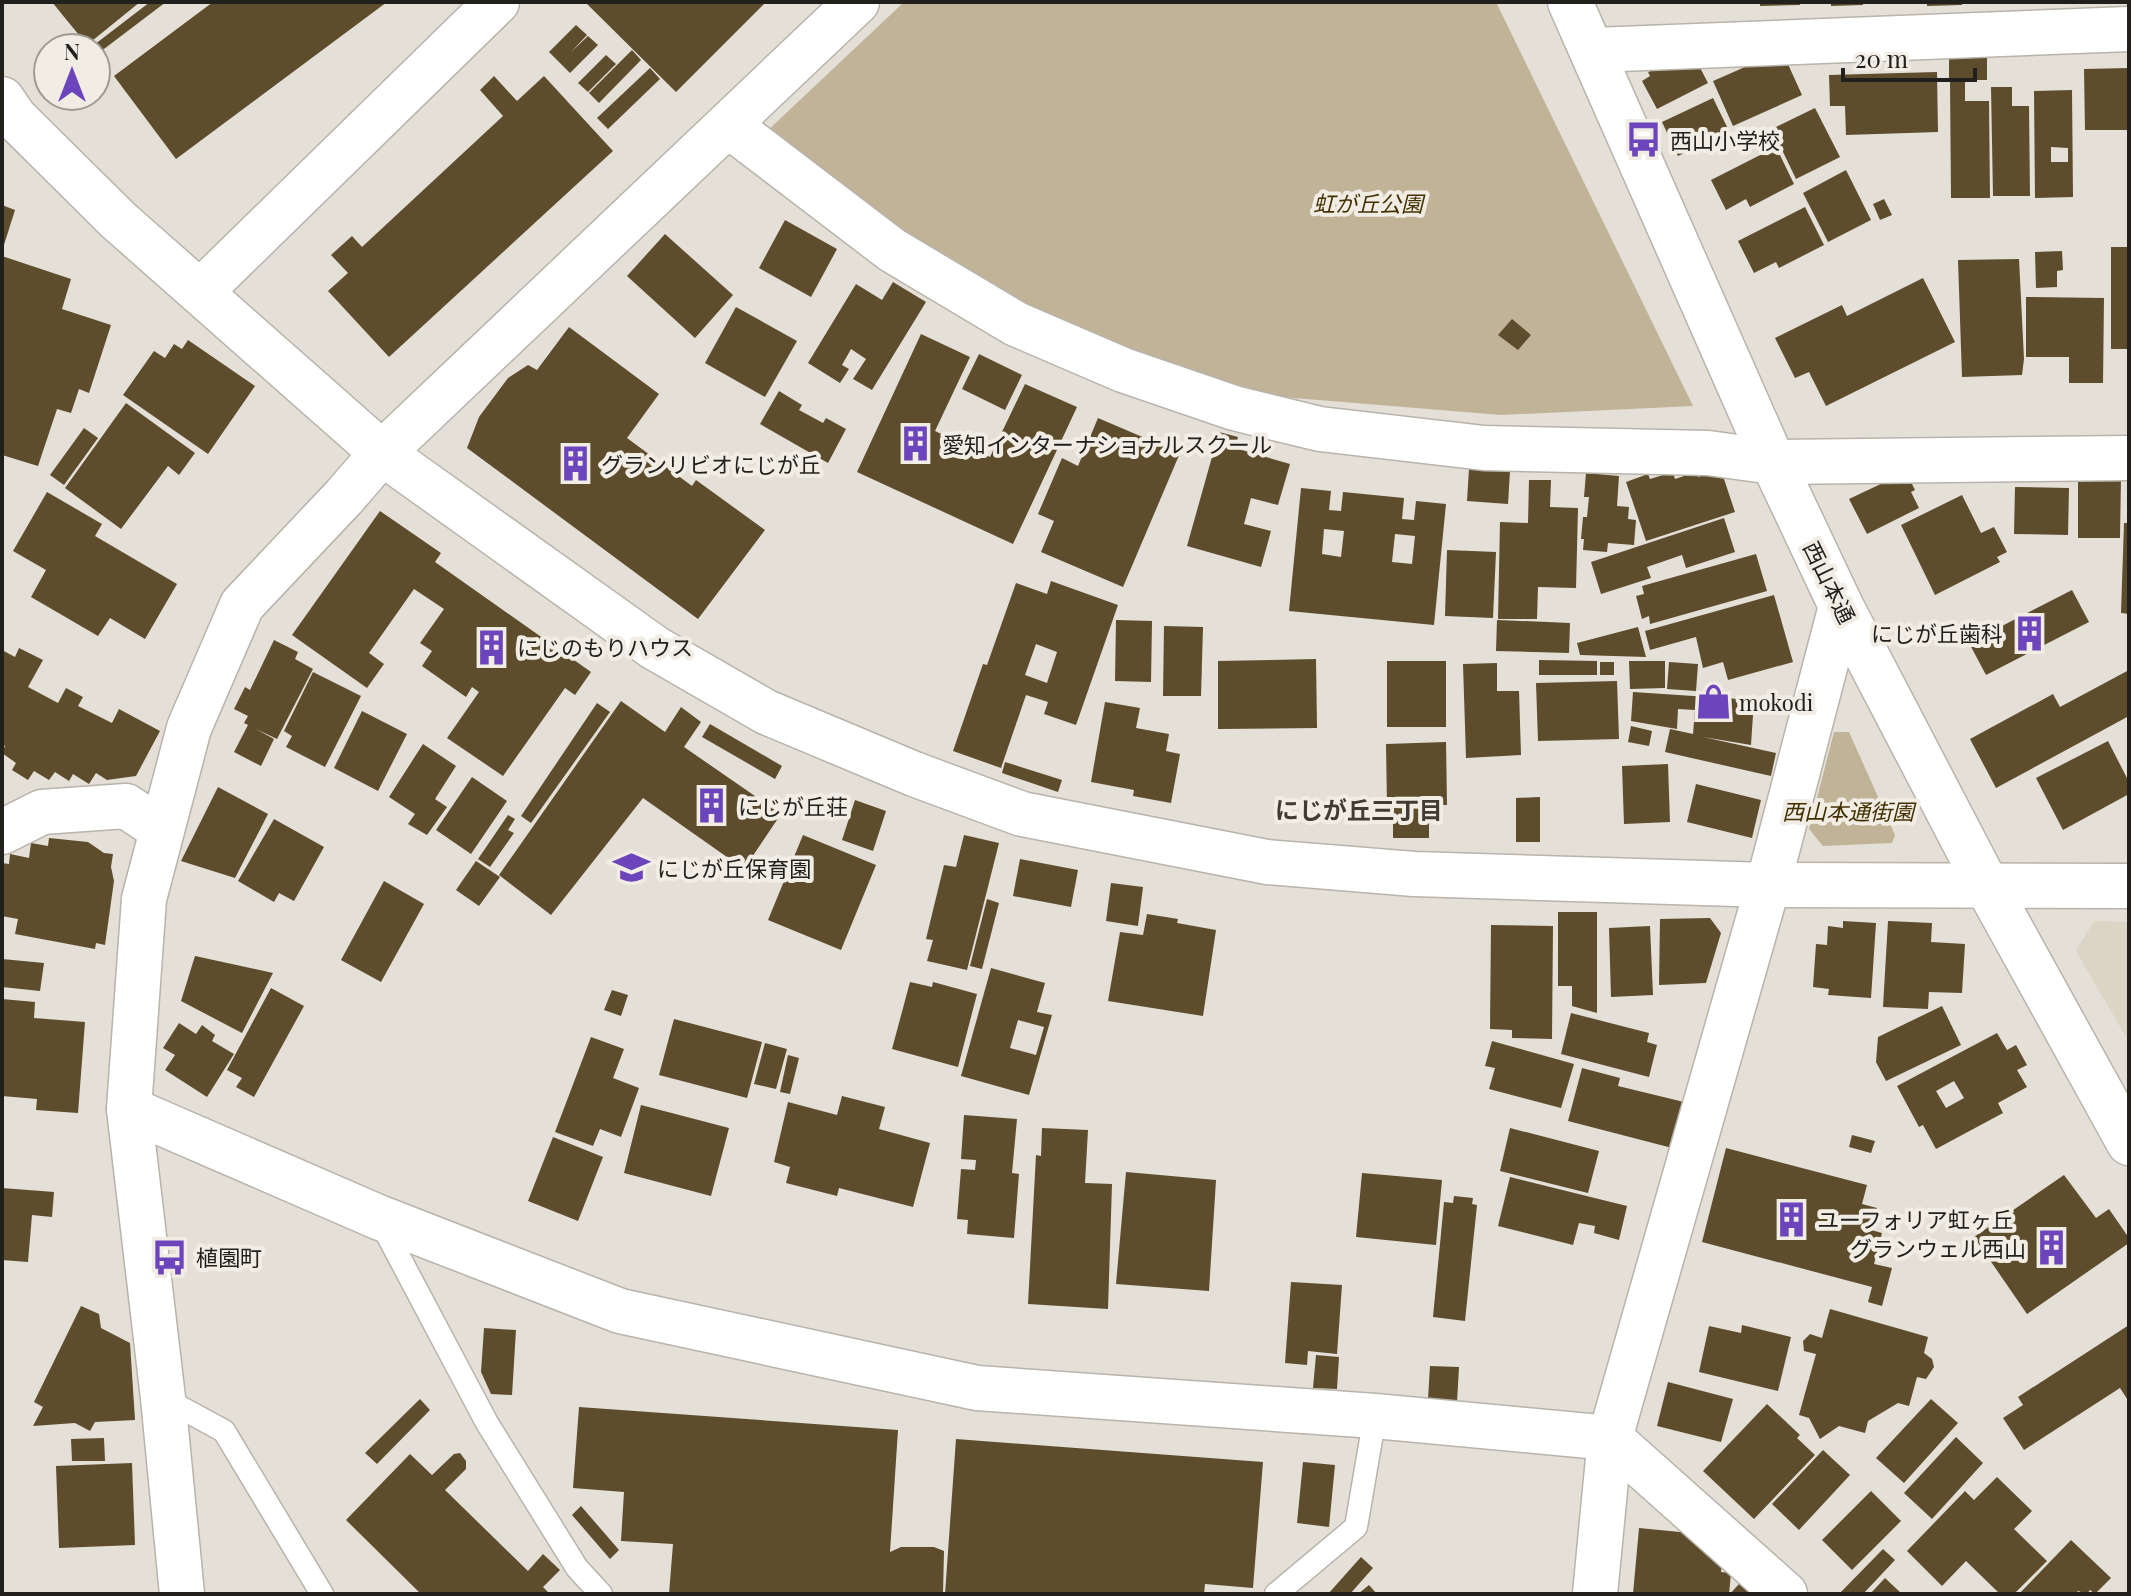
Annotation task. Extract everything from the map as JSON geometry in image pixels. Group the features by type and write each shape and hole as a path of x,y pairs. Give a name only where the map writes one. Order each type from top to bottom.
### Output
{"street":[{"path":"201,291 497,2"},
{"path":"182,1594 163,1398 129,1109 144,899 189,728 242,605 382,453 857,2"},
{"name":"西山本通","path":"1570,2 1594,50 1773,462 1841,606 1986,884 2129,1143"},
{"path":"1594,50 2129,29"},
{"path":"2,99 15,118 118,220 382,453 655,648 766,712 914,774 1022,814 1267,862 1414,874 1768,885 2129,886"},
{"path":"728,125 892,250 1016,324 1123,370 1234,408 1320,429 1484,448 1708,453 1773,462 2129,458"},
{"path":"1595,1594 1610,1438 1768,885 1841,606"},
{"path":"2,832 42,812 126,806 162,830"},
{"path":"129,1109 378,1217 620,1311 977,1388 1375,1416 1610,1438 1785,1594"}],"lane":[{"path":"378,1217 487,1423 577,1568 601,1594"},
{"path":"163,1398 224,1431 322,1594"},
{"path":"1276,1594 1356,1527 1375,1416"}],"shaded area":[{"path":"2094,921 2129,922 2129,1042 2076,951"}],"green space":[{"name":"虹が丘公園","path":"904,2 1496,2 1693,406 1501,415 1245,394 1069,327 901,236 765,133"},
{"name":"西山本通街園","path":"1834,732 1849,732 1895,835 1892,843 1823,846 1809,829"}],"building":[{"path":"52,2 140,2 103,32 76,32"},
{"path":"150,2 166,2 112,43 111,32"},
{"path":"213,2 387,2 176,159 114,76"},
{"path":"585,2 614,4 766,2 676,92"},
{"path":"1760,2 1800,2 1800,5 1760,6"},
{"path":"1831,2 1863,2 1863,5 1831,6"},
{"path":"1927,2 1962,2 1962,5 1927,6"},
{"path":"576,25 587,35 571,52 588,36 598,45 570,73 549,52"},
{"path":"1949,49 1987,49 1987,80 1949,80"},
{"path":"632,50 641,60 599,103 589,93"},
{"path":"1782,51 1802,95 1733,126 1713,81"},
{"path":"606,55 616,64 588,92 578,83"},
{"path":"1694,56 1708,83 1657,109 1642,81 1650,76 1648,72"},
{"path":"650,68 660,79 608,129 597,118"},
{"path":"2129,68 2129,130 2085,130 2084,69"},
{"path":"1937,72 1938,132 1846,135 1845,106 1830,106 1829,75"},
{"path":"494,76 517,101 544,76 613,151 389,357 328,291 348,273 331,255 352,236 362,247 503,116 480,90"},
{"path":"1950,82 1965,82 1965,101 1989,101 1990,198 1951,198"},
{"path":"1991,87 2012,87 2012,106 2029,106 2030,196 1993,196"},
{"path":"2072,90 2073,197 2035,198 2034,91","holes":["2051,147 2068,148 2068,162 2051,162"]},
{"path":"1713,98 1729,131 1678,156 1662,122"},
{"path":"1815,108 1840,157 1796,179 1772,129"},
{"path":"1776,147 1794,184 1750,207 1746,199 1726,210 1711,180"},
{"path":"1846,170 1871,220 1828,242 1803,193"},
{"path":"1884,199 1892,215 1880,220 1873,204"},
{"path":"2,205 15,210 3,248 2,248"},
{"path":"1805,207 1824,245 1779,268 1776,262 1754,273 1738,241"},
{"path":"785,220 837,249 811,297 759,268"},
{"path":"665,234 733,295 695,338 627,276"},
{"path":"2111,247 2128,247 2129,349 2111,349"},
{"path":"2062,251 2063,270 2057,271 2057,287 2036,288 2035,252"},
{"path":"2,256 71,279 62,309 111,325 89,393 79,389 71,413 57,409 38,466 2,455"},
{"path":"2019,259 2024,359 2022,375 1962,377 1958,260"},
{"path":"1923,278 1955,342 1826,406 1809,372 1795,378 1775,338 1842,305 1847,316"},
{"path":"893,282 926,302 872,390 853,379 866,359 851,349 842,365 849,369 840,383 808,363 856,284 882,300"},
{"path":"2026,297 2104,298 2103,383 2069,383 2069,357 2026,357"},
{"path":"736,307 797,341 765,397 705,363"},
{"path":"1512,319 1531,335 1518,350 1498,335"},
{"name":"グランリビオにじが丘","path":"569,327 659,394 627,438 692,486 696,480 765,530 698,619 467,448 479,417 508,378 528,365 537,370"},
{"name":"愛知インターナショナルスクール","path":"921,334 970,357 935,431 990,457 1025,384 1077,407 1013,544 857,472"},
{"path":"188,340 255,386 208,454 123,395 154,351 165,358 174,344 182,349"},
{"path":"979,354 1022,375 1005,410 962,389"},
{"path":"779,391 802,405 799,410 823,423 826,418 846,429 828,463 760,424"},
{"path":"126,403 195,453 179,475 168,466 121,529 65,488"},
{"path":"1098,418 1180,453 1123,587 1041,552 1054,521 1038,514 1062,458 1078,466"},
{"path":"84,428 98,438 64,485 50,475"},
{"path":"1219,432 1238,437 1235,448 1290,464 1278,505 1251,498 1244,524 1271,531 1261,567 1187,546"},
{"path":"1469,469 1510,471 1508,504 1467,501"},
{"path":"1673,472 1675,479 1696,472 1698,477 1712,472 1724,479 1735,512 1646,541 1626,482 1648,474 1650,479"},
{"path":"1906,472 1919,508 1867,534 1849,499"},
{"path":"1586,473 1619,476 1617,506 1629,507 1628,519 1636,520 1634,545 1608,543 1607,552 1583,550 1583,517 1587,517 1589,497 1584,497"},
{"path":"2078,477 2121,477 2120,538 2078,538"},
{"path":"1529,480 1551,480 1550,507 1578,508 1576,588 1538,587 1537,619 1498,619 1500,522 1528,523"},
{"path":"2015,487 2069,488 2068,535 2014,534"},
{"path":"1301,488 1331,491 1329,510 1341,511 1343,492 1404,498 1402,519 1414,520 1416,501 1446,504 1434,625 1289,611","holes":["1324,529 1344,531 1341,557 1322,554","1395,534 1415,536 1412,564 1392,562"]},
{"path":"47,492 102,524 95,536 177,584 145,639 110,618 98,636 31,597 46,570 13,551"},
{"path":"1962,495 1981,533 1994,527 2007,552 1997,557 2000,562 1935,595 1901,525"},
{"name":"にじのもりハウス","path":"380,511 441,553 435,562 591,672 575,695 565,688 503,776 447,738 479,692 472,687 466,697 422,666 432,651 420,643 444,609 414,589 369,653 384,664 367,688 292,635"},
{"path":"1724,518 1735,552 1686,568 1682,555 1647,567 1651,578 1601,594 1591,562"},
{"path":"2124,523 2129,523 2129,614 2121,613"},
{"path":"1447,550 1496,552 1493,618 1445,616"},
{"path":"1756,554 1767,591 1650,624 1649,616 1642,619 1636,596 1644,594 1642,586"},
{"path":"1051,581 1118,605 1076,725 1044,714 1048,702 1026,695 1001,768 953,751 983,664 987,665 1016,583 1047,594","holes":["1036,644 1057,652 1047,683 1025,675"]},
{"name":"にじが丘歯科","path":"2072,590 2089,622 1986,675 1969,643"},
{"path":"1774,595 1793,662 1728,680 1723,662 1703,668 1696,637 1650,650 1645,631"},
{"path":"1116,620 1152,621 1151,682 1115,681"},
{"path":"1497,620 1570,623 1569,653 1496,651"},
{"path":"1164,626 1203,627 1201,696 1163,696"},
{"path":"1638,627 1646,657 1580,655 1577,643"},
{"path":"274,640 298,652 295,659 313,669 277,739 256,729 274,739 261,766 234,752 248,725 244,723 248,716 234,709 245,687 250,690"},
{"path":"19,648 43,660 28,687 58,703 66,688 83,697 78,706 112,723 119,709 160,731 136,776 107,780 96,773 89,784 73,774 69,781 55,772 49,780 34,771 28,780 12,770 16,763 2,753 5,746 2,744 2,650 15,657"},
{"path":"1316,659 1317,728 1218,729 1218,661"},
{"path":"1539,660 1597,661 1597,675 1539,675"},
{"path":"1387,661 1446,661 1446,727 1387,727"},
{"path":"1629,661 1665,661 1665,688 1630,689"},
{"path":"1600,662 1614,662 1614,675 1600,675"},
{"path":"1669,662 1698,664 1696,691 1667,689"},
{"path":"1497,663 1497,691 1519,691 1521,755 1466,758 1463,664"},
{"path":"2129,670 2129,716 1996,788 1970,739 2053,694 2060,707"},
{"path":"313,672 361,696 325,767 286,747 292,736 284,731"},
{"path":"1617,681 1619,739 1538,741 1536,683"},
{"path":"1633,692 1754,700 1751,745 1703,737 1776,753 1771,776 1665,752 1670,729 1693,734 1695,710 1678,709 1677,729 1631,721"},
{"name":"にじが丘荘","path":"621,701 665,732 681,707 701,722 684,747 781,814 744,869 643,798 551,915 499,875"},
{"path":"1105,702 1140,708 1136,728 1169,734 1166,751 1180,754 1171,803 1133,796 1134,790 1091,782"},
{"path":"597,703 610,712 531,823 521,816"},
{"path":"362,711 407,734 378,791 334,768"},
{"path":"710,724 782,766 775,779 702,737"},
{"path":"1631,726 1652,731 1649,746 1628,742"},
{"path":"2108,741 2129,782 2129,794 2063,830 2036,778"},
{"path":"1446,742 1447,805 1387,806 1386,744"},
{"path":"423,744 456,766 435,799 447,807 427,835 408,824 415,814 389,797"},
{"path":"1005,762 1062,780 1058,792 1002,773"},
{"path":"1668,764 1670,822 1624,824 1622,766"},
{"path":"472,777 507,801 471,854 436,830"},
{"path":"1696,784 1761,800 1752,838 1687,822"},
{"path":"218,787 268,814 235,878 181,861"},
{"path":"1540,797 1540,842 1516,842 1516,798"},
{"path":"855,800 886,811 873,851 842,840"},
{"path":"1393,808 1429,809 1429,838 1393,838"},
{"path":"508,815 515,819 508,830 514,833 490,867 478,859"},
{"path":"274,819 324,847 294,901 279,893 274,902 238,881"},
{"path":"803,835 876,865 841,950 768,920"},
{"path":"964,835 999,843 967,970 927,961 933,940 926,939 944,865 956,867"},
{"path":"49,838 88,842 104,853 113,854 111,867 114,881 105,945 96,943 95,949 15,934 18,919 2,916 2,863 9,864 10,854 29,858 31,843 48,846"},
{"path":"1020,859 1078,870 1071,907 1013,896"},
{"path":"476,861 500,877 479,906 456,890"},
{"path":"384,881 424,904 381,982 341,960"},
{"path":"1111,883 1143,887 1138,926 1106,921"},
{"path":"987,899 999,903 982,969 970,966"},
{"path":"1558,912 1597,912 1597,1013 1572,1006 1572,986 1558,986"},
{"path":"1147,914 1216,930 1203,1016 1108,1001 1120,932 1143,935"},
{"path":"1710,918 1721,933 1706,983 1659,985 1660,919"},
{"path":"1843,921 1876,923 1871,998 1828,995 1829,989 1813,987 1816,944 1827,945 1828,926 1843,928"},
{"path":"1888,921 1932,923 1931,942 1965,944 1962,993 1929,992 1928,1009 1883,1007"},
{"path":"1491,925 1553,926 1552,1039 1512,1038 1512,1030 1490,1029"},
{"path":"1650,926 1653,995 1611,997 1609,928"},
{"path":"195,956 273,973 242,1033 181,1001"},
{"path":"2,959 44,963 40,991 2,987"},
{"path":"991,968 1045,983 1037,1012 1052,1015 1029,1095 961,1076","holes":["1018,1020 1044,1027 1036,1055 1010,1048"]},
{"path":"910,982 932,987 933,982 977,994 958,1067 892,1049"},
{"path":"271,988 304,1006 254,1097 236,1087 242,1078 227,1070"},
{"path":"612,990 628,995 621,1016 604,1010"},
{"path":"2,999 35,1002 34,1018 85,1022 78,1113 36,1110 37,1099 2,1096"},
{"path":"1942,1006 1961,1045 1886,1081 1876,1062 1878,1037"},
{"path":"1571,1013 1649,1033 1647,1042 1657,1045 1649,1077 1561,1054"},
{"path":"674,1019 762,1042 747,1098 659,1075"},
{"path":"179,1023 196,1034 202,1025 215,1035 212,1041 234,1054 207,1097 165,1070 175,1055 163,1048"},
{"path":"1997,1033 2007,1050 2016,1045 2027,1065 2017,1070 2027,1087 1998,1103 2003,1113 1936,1149 1923,1125 1919,1127 1897,1086","holes":["1954,1081 1964,1098 1946,1108 1936,1091"]},
{"path":"591,1037 624,1049 613,1078 639,1088 621,1137 600,1129 593,1146 555,1132"},
{"path":"1492,1041 1574,1064 1561,1108 1489,1089 1495,1068 1485,1066"},
{"path":"765,1043 787,1049 776,1089 754,1084"},
{"path":"788,1055 799,1058 790,1094 780,1092"},
{"path":"1582,1068 1620,1078 1618,1086 1688,1103 1676,1149 1568,1121"},
{"path":"842,1096 885,1107 879,1129 930,1143 913,1207 839,1188 837,1196 786,1183 790,1167 774,1162 788,1102 837,1115"},
{"path":"641,1105 729,1128 711,1196 624,1173"},
{"path":"964,1115 1017,1119 1012,1173 1019,1174 1014,1238 967,1234 968,1220 957,1219 961,1169 975,1170 976,1160 961,1159"},
{"path":"1042,1128 1088,1130 1085,1183 1112,1184 1108,1309 1028,1304 1036,1155 1041,1156"},
{"path":"1510,1128 1599,1151 1588,1193 1500,1171"},
{"path":"1852,1135 1875,1141 1871,1153 1849,1147"},
{"path":"553,1137 603,1157 578,1221 528,1201"},
{"name":"ユーフォリア虹ヶ丘","path":"1726,1148 1867,1185 1862,1204 1877,1208 1871,1230 1882,1233 1874,1264 1892,1268 1882,1306 1868,1302 1872,1287 1702,1242"},
{"path":"1126,1172 1216,1180 1209,1291 1116,1284"},
{"path":"1362,1173 1442,1180 1436,1245 1356,1237"},
{"name":"グランウェル西山","path":"2064,1175 2096,1218 2109,1209 2129,1238 2129,1243 2027,1314 1974,1237"},
{"path":"1510,1177 1627,1206 1619,1240 1594,1233 1595,1226 1579,1223 1573,1245 1498,1226"},
{"path":"2,1188 54,1192 52,1217 32,1215 28,1262 2,1260"},
{"path":"1454,1196 1473,1198 1472,1204 1477,1205 1465,1321 1433,1317 1444,1202 1453,1203"},
{"path":"1291,1282 1342,1285 1337,1354 1308,1351 1307,1365 1285,1363"},
{"path":"81,1306 99,1314 101,1328 130,1343 135,1420 95,1422 90,1431 75,1423 33,1426 43,1407 34,1402"},
{"path":"1830,1309 1928,1337 1924,1353 1932,1359 1934,1367 1926,1379 1917,1377 1909,1406 1898,1403 1868,1421 1865,1433 1839,1426 1820,1439 1809,1418 1799,1415 1816,1354 1804,1351 1803,1341 1810,1334 1822,1338"},
{"path":"1742,1325 1791,1337 1778,1391 1699,1372 1709,1326 1741,1333"},
{"path":"2129,1325 2129,1402 2120,1388 2024,1450 2003,1418 2023,1405 2018,1397"},
{"path":"484,1328 516,1330 512,1395 491,1394 481,1372"},
{"path":"1316,1355 1339,1357 1337,1389 1313,1388"},
{"path":"1430,1366 1459,1367 1457,1402 1428,1399"},
{"path":"1668,1382 1733,1399 1721,1442 1657,1426"},
{"path":"420,1399 430,1410 377,1464 365,1453"},
{"path":"1931,1399 1958,1423 1904,1483 1876,1458"},
{"path":"1767,1404 1800,1435 1797,1438 1815,1455 1754,1519 1703,1471"},
{"path":"579,1407 898,1430 890,1552 901,1547 934,1547 944,1551 943,1594 669,1594 673,1544 621,1541 624,1492 573,1488"},
{"path":"1956,1437 1983,1463 1932,1519 1904,1493"},
{"path":"104,1438 105,1461 72,1461 71,1439"},
{"path":"956,1439 1263,1462 1253,1588 1205,1584 1204,1594 945,1594"},
{"path":"1823,1450 1850,1475 1799,1530 1772,1504"},
{"path":"460,1453 466,1461 466,1469 445,1490 528,1571 543,1554 560,1570 543,1587 550,1594 421,1594 346,1520 410,1454 432,1475 454,1454"},
{"path":"1303,1462 1335,1465 1329,1527 1297,1523"},
{"path":"132,1463 135,1545 59,1548 56,1466"},
{"path":"1997,1477 2032,1511 2014,1529 2047,1561 2014,1594 2000,1594 1966,1561 1942,1586 1907,1551 1965,1491 1974,1500"},
{"path":"1871,1491 1901,1521 1852,1570 1822,1540"},
{"path":"581,1506 619,1550 610,1559 572,1515"},
{"path":"1639,1528 1710,1535 1723,1557 1721,1572 1731,1573 1729,1594 1633,1594"},
{"path":"2071,1540 2111,1578 2095,1594 2090,1590 2087,1594 2078,1591 2075,1594 2019,1594"},
{"path":"1883,1549 1895,1560 1863,1594 1839,1594"},
{"path":"1361,1557 1373,1568 1350,1594 1328,1594"},
{"path":"1747,1575 1767,1594 1730,1594"},
{"path":"1885,1578 1902,1594 1870,1594"},
{"path":"1369,1585 1377,1594 1358,1594"}],"place":[{"name":"西山小学校","path":"1644,140"},
{"name":"愛知インターナショナルスクール","path":"916,444"},
{"name":"グランリビオにじが丘","path":"575,464"},
{"name":"にじが丘歯科","path":"2029,633"},
{"name":"にじのもりハウス","path":"491,647"},
{"name":"mokodi","path":"1713,702"},
{"name":"にじが丘荘","path":"712,806"},
{"name":"にじが丘保育園","path":"631,868"},
{"name":"ユーフォリア虹ヶ丘","path":"1791,1219"},
{"name":"グランウェル西山","path":"2052,1248"},
{"name":"植園町","path":"170,1257"}],"district":[{"name":"にじが丘三丁目","path":"1359,809"}]}
